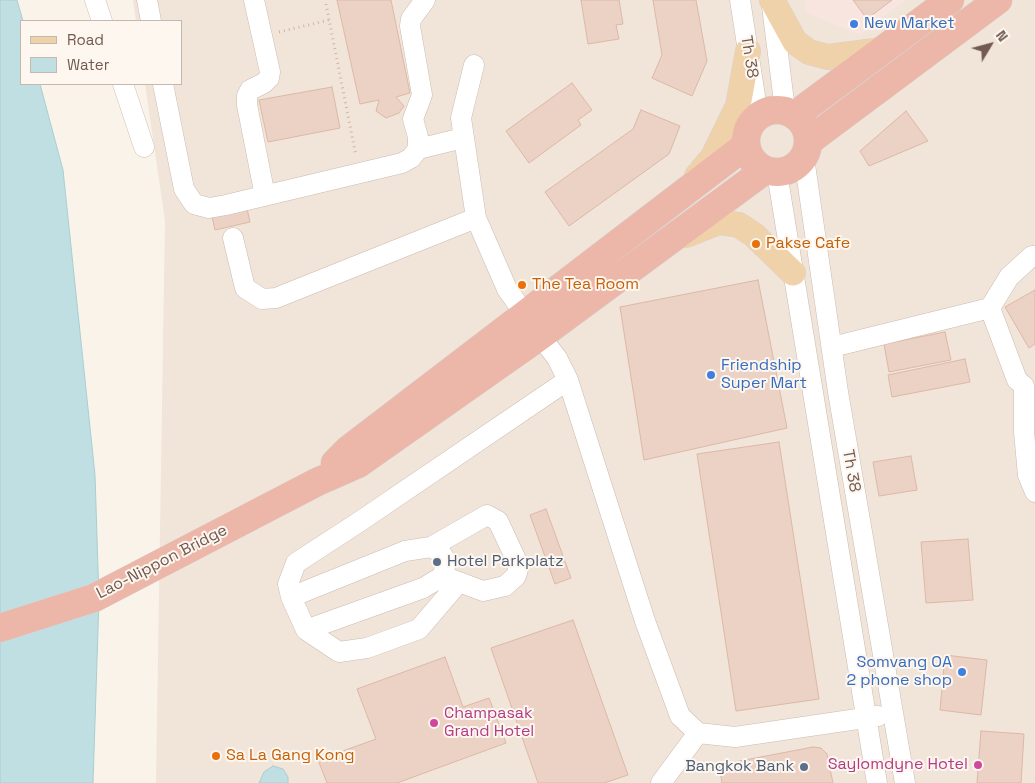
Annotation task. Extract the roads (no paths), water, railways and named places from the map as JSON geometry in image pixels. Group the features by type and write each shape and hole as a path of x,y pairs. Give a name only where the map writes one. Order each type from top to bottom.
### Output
{"highway":[{"path":"790,112 883,50 950,0"},
{"path":"806,150 805,126 790,112 770,110 758,115 747,128 745,146 752,160 771,172 787,171 797,166 806,150 998,0"},
{"path":"317,482 348,449 745,146"},
{"name":"Lao-Nippon Bridge","path":"0,628 94,598 317,482 358,464 540,336 665,244 771,172"}],"main road":[{"path":"771,0 795,42 809,52 828,57 883,50"},
{"path":"677,198 713,157 727,130 738,106 748,51"},
{"path":"665,244 719,222 738,225 754,234 793,273"}],"street":[{"path":"95,0 102,20"},
{"path":"147,0 151,20"},
{"path":"254,0 270,72 269,78 264,83 250,90 247,105 265,196"},
{"path":"163,85 184,189 194,204 209,208 402,162 411,158 418,149 418,137 413,119 422,95 410,26 411,19 425,0"},
{"name":"Th 38","path":"740,0 758,115"},
{"name":"Th 38","path":"771,0 790,112"},
{"path":"474,65 461,118 476,218 507,289 557,358 568,380 645,621 680,716 698,733 736,737 892,714"},
{"path":"123,85 144,147"},
{"path":"418,149 463,138"},
{"name":"Th 38","path":"806,150 838,392 905,783"},
{"name":"Th 38","path":"771,172 793,273 877,783"},
{"path":"233,238 245,288 262,299 276,298 476,218"},
{"path":"832,347 990,308 1009,277 1032,256 1035,256"},
{"path":"990,308 1017,380 1029,384 1024,432 1028,475 1035,492"},
{"path":"431,547 442,553 451,579 419,629 367,648 339,652 306,630 291,597 288,584 296,563 568,380"},
{"path":"813,398 838,392"},
{"path":"291,597 405,551 431,547 487,515 498,521 518,566 516,576 505,586 483,591 451,579 306,630"},
{"path":"661,783 698,733"}],"water":[{"path":"0,0 17,0 23,20 20,20 20,85 40,85 63,170 95,475 99,599 93,783 0,783"},
{"path":"273,766 283,769 288,777 288,783 259,783 264,772"}],"place":[{"name":"New Market","path":"854,24"},
{"name":"Pakse Cafe","path":"756,244"},
{"name":"The Tea Room","path":"522,285"},
{"name":"Friendship Super Mart","path":"711,375"},
{"name":"Hotel Parkplatz","path":"437,562"},
{"name":"Somvang OA 2 phone shop","path":"962,672"},
{"name":"Champasak Grand Hotel","path":"434,723"},
{"name":"Sa La Gang Kong","path":"216,756"},
{"name":"Saylomdyne Hotel","path":"978,765"},
{"name":"Bangkok Bank","path":"804,767"}]}
